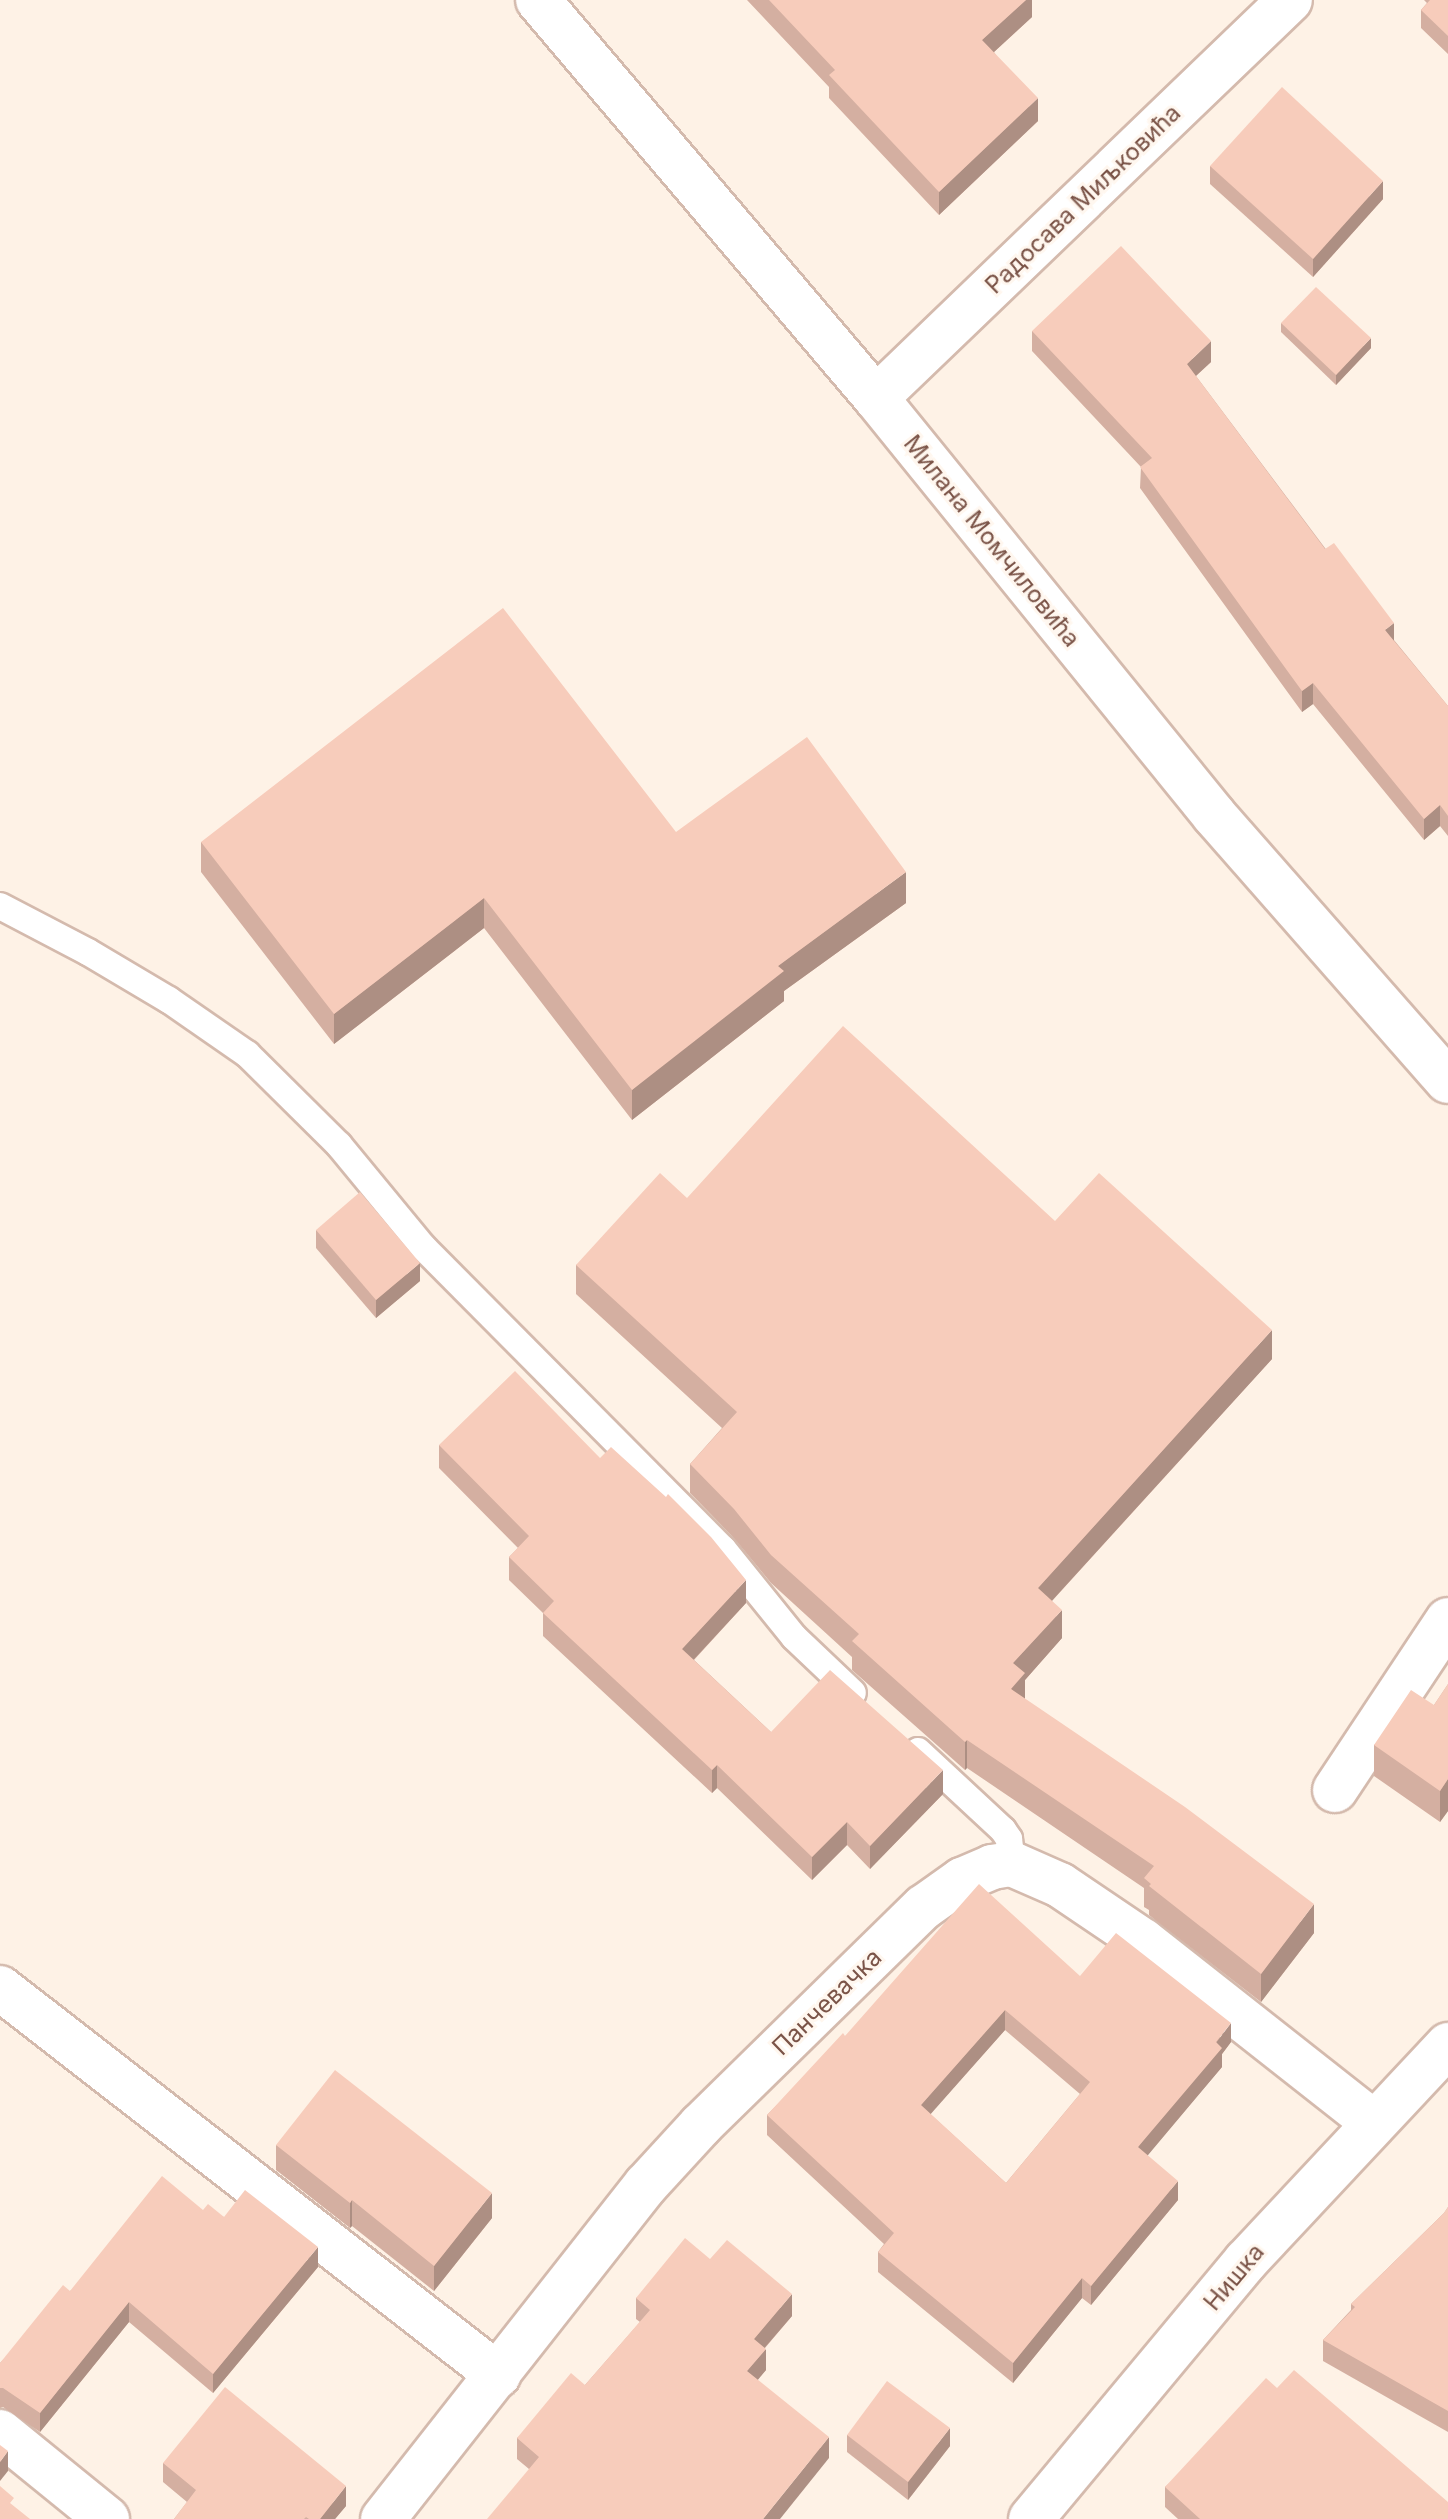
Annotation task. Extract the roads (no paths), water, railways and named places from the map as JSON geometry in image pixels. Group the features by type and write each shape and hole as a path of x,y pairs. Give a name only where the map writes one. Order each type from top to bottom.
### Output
{"street":[{"name":"Милана Момчиловића","path":"538,0 876,398 1214,815 1448,1081"},
{"name":"Радосава Миљковића","path":"876,398 1290,0"},
{"path":"1335,1790 1448,1620"},
{"path":"1012,1864 1060,1885 1143,1941 1374,2123"},
{"name":"Панчевачка","path":"383,2519 646,2185 764,2063 924,1907 962,1880 992,1867 1012,1864"},
{"path":"0,1988 498,2375"},
{"name":"Нишка","path":"1031,2519 1246,2261 1448,2045"},
{"path":"0,2432 107,2519"}],"lane":[{"path":"0,906 102,960 247,1054 339,1145 424,1248 723,1549 794,1637 874,1713"},
{"path":"897,1733 977,1802 1003,1830 1009,1839 1012,1864"}]}
